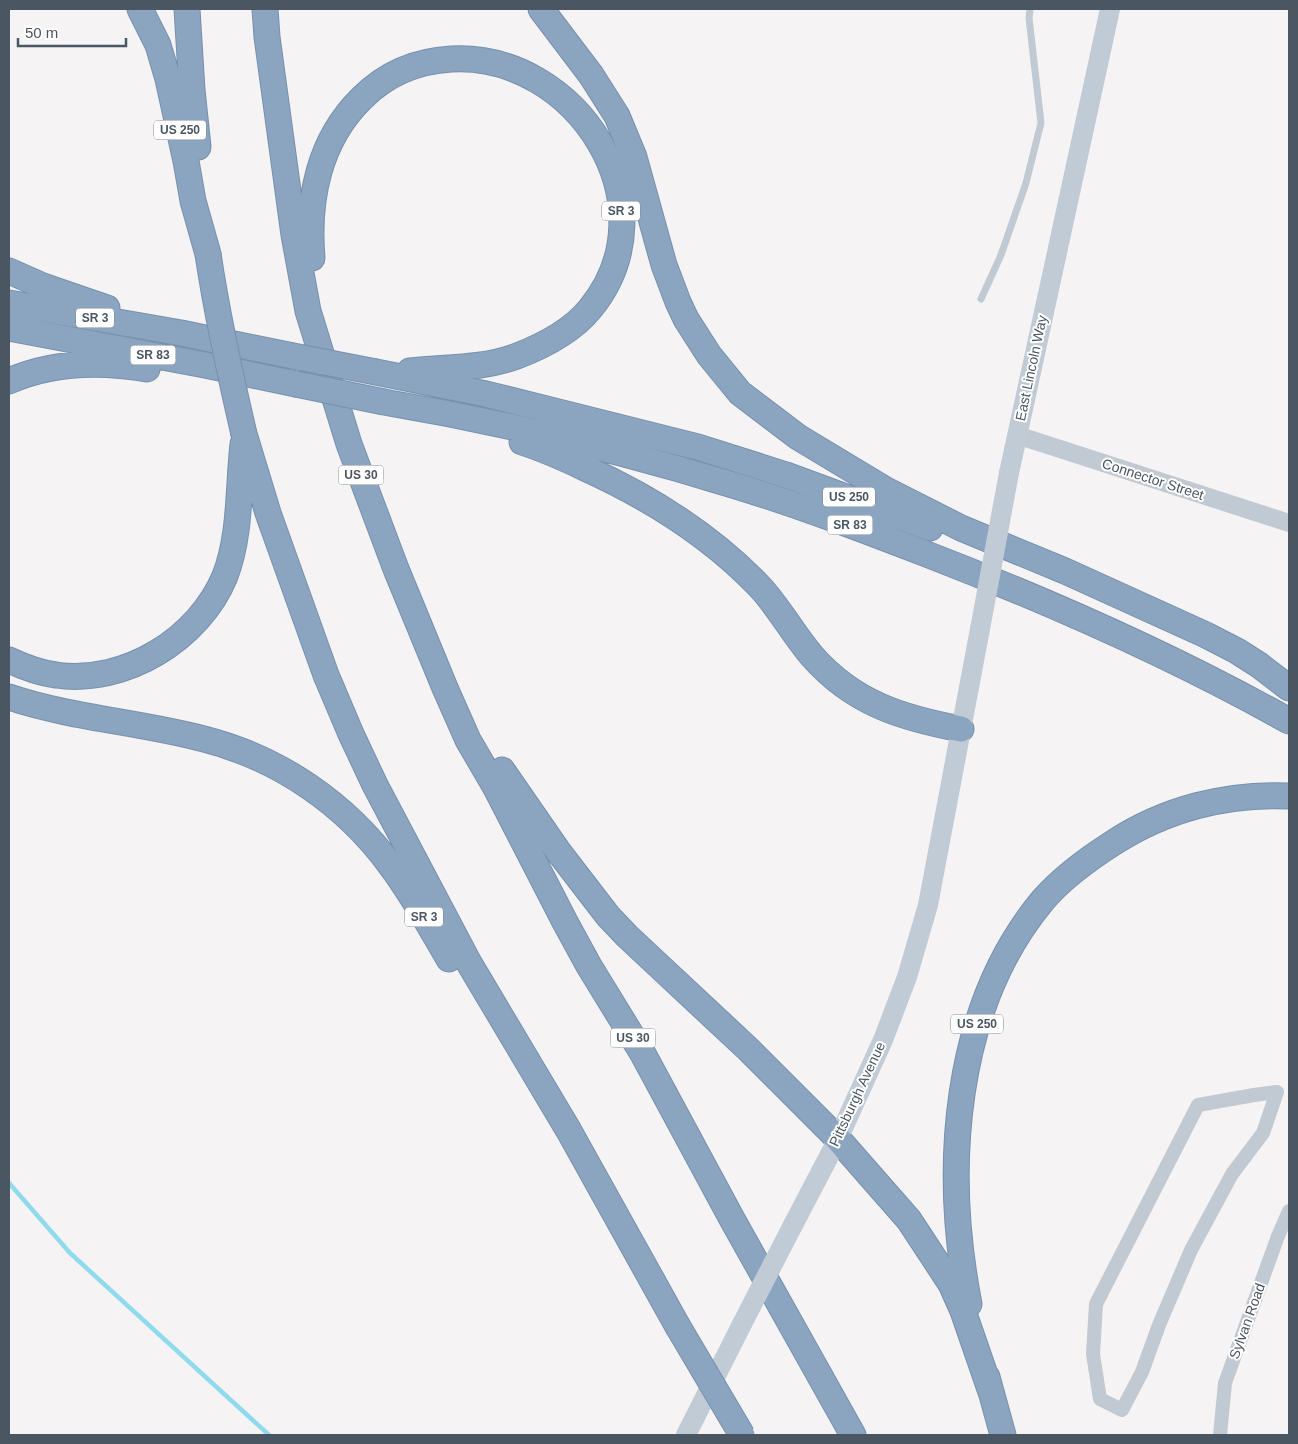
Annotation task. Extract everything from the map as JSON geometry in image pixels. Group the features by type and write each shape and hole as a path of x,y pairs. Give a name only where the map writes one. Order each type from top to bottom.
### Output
{"highway":[{"name":"US 250","path":"140,9 158,45 168,79 193,201 208,254"},
{"path":"187,9 192,90 208,254 214,299 225,354 244,434 282,553 326,674 375,785 465,955 742,1435"},
{"name":"US 30","path":"265,9 268,47 294,235 308,311 349,444 423,635 468,740 496,788 565,922 647,1062 853,1435"},
{"path":"541,9 591,74 617,116 634,157 664,265 678,302 686,319 709,355 740,393 798,438 886,490 961,528 1065,571 1206,635 1244,655 1289,690"},
{"name":"SR 3","path":"308,311 312,265 310,223 316,181 326,150 339,125 371,89 408,66 439,59 468,59 498,64 527,74 566,100 595,135 610,162 619,192 622,228 619,245 615,264 597,300 588,311 561,334 515,357 480,364 380,373"},
{"name":"US 250","path":"9,271 64,294 180,333 486,394 698,447 786,475 981,547 1069,584 1197,644 1289,690"},
{"name":"SR 3","path":"9,304 180,333"},
{"name":"SR 83","path":"9,328 187,361 580,441 733,484 838,521 975,573 1097,624 1218,683 1289,721"},
{"path":"9,381 38,370 58,366 104,364 198,377 296,384"},
{"path":"415,407 460,426 524,442 545,450 605,477 653,502 718,548 760,587 812,655 836,680 871,702 893,712 920,721 961,729"},
{"path":"9,660 39,672 57,675 108,673 160,650 176,640 190,627 212,599 224,577 232,553 236,532 239,476 244,434"},
{"path":"423,635 489,750 521,799 608,916 748,1049 838,1139 909,1220 951,1284 963,1311 991,1392"},
{"name":"SR 3","path":"9,697 52,709 205,739 266,762 319,792 364,833 390,864 412,896 468,993 568,1131"},
{"name":"US 250","path":"1003,1435 974,1330 966,1289 959,1220 957,1160 960,1119 972,1041 983,1004 1007,952 1023,926 1044,899 1093,855 1126,834 1154,820 1181,810 1241,797 1289,796"}],"main road":[{"name":"East Lincoln Way","path":"961,729 1009,472 1110,9"},
{"name":"Pittsburgh Avenue","path":"686,1435 838,1139 883,1040 907,977 928,905 961,729"}],"street":[{"name":"Connector Street","path":"1017,435 1289,523"},
{"path":"1283,1091 1263,1133 1232,1174 1191,1250 1159,1325 1142,1372 1122,1410 1100,1399 1093,1354 1096,1304 1198,1105 1283,1091"},
{"name":"Sylvan Road","path":"1220,1435 1225,1383 1278,1236 1289,1212"}],"lane":[{"path":"980,299 1001,255 1020,201 1041,123 1029,18 1030,9"}],"waterway":[{"path":"9,1183 70,1253 269,1435"}]}
